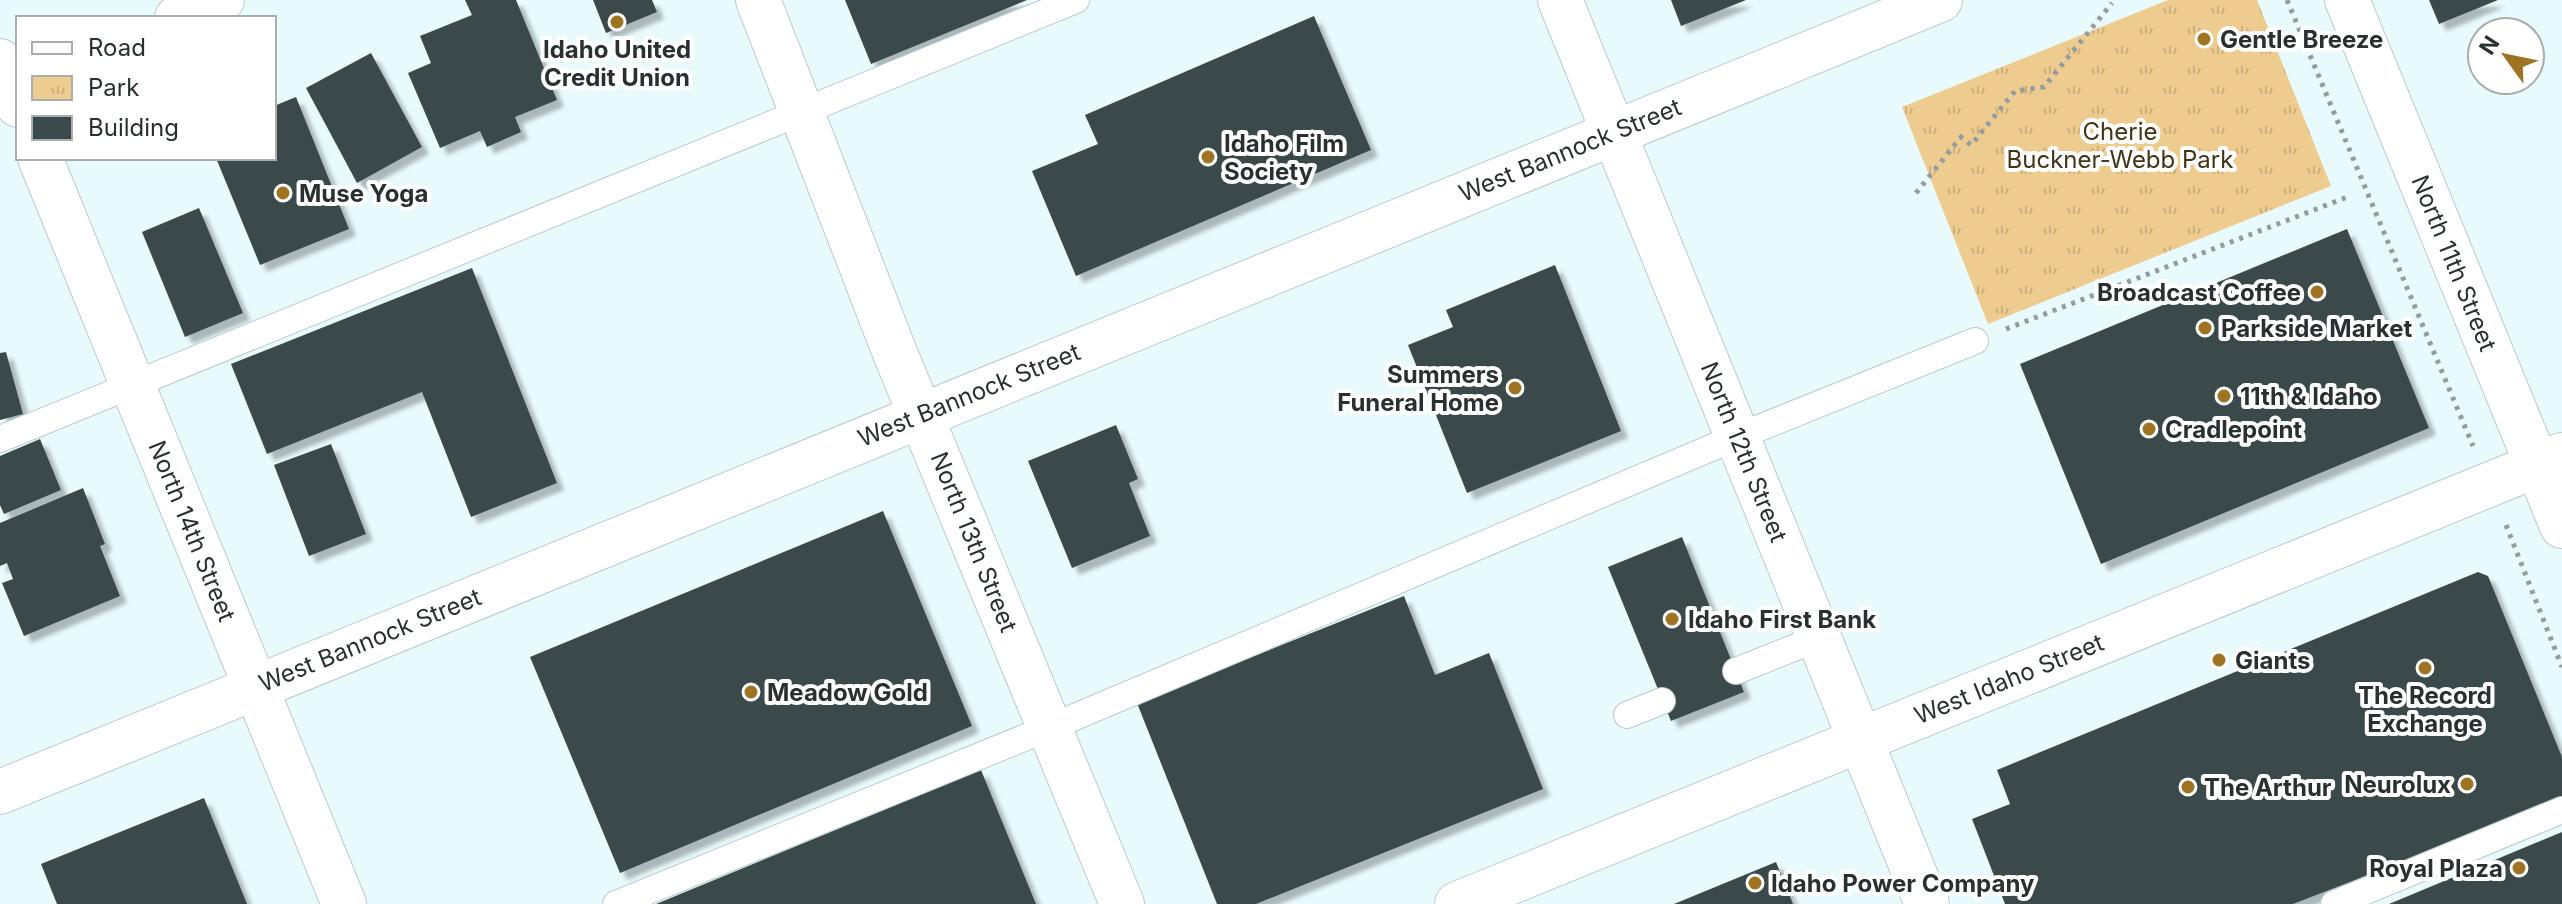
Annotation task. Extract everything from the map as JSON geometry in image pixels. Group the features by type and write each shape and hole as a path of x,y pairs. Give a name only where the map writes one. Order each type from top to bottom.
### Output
{"street":[{"path":"182,16 222,0"},
{"name":"North 13th Street","path":"758,0 799,114 1122,904"},
{"name":"North 12th Street","path":"1560,0 1927,904"},
{"name":"West Bannock Street","path":"0,792 1940,0"},
{"name":"North 11th Street","path":"2347,0 2550,460 2562,526"},
{"name":"North 14th Street","path":"41,160 344,904"},
{"name":"West Idaho Street","path":"1457,904 2550,460"}],"lane":[{"path":"0,439 1076,0"},
{"path":"616,904 1051,727 1737,437 1975,341"},
{"path":"1736,671 1819,638"},
{"path":"1627,715 1662,701"},
{"path":"2334,904 2562,810"}],"path":[{"path":"2287,0 2457,405"},
{"path":"1916,193 1961,137 1971,145 2015,91 2044,87 2112,3"},
{"path":"1975,341 2350,196"},
{"path":"2524,570 2562,667"}],"green space":[{"name":"Cherie Buckner-Webb Park","path":"2168,0 2257,0 2331,186 1988,324 1902,107"}],"building":[{"path":"465,0 516,0 557,100 515,117 521,132 487,147 480,131 440,148 408,73 431,63 420,36 472,15"},
{"name":"Idaho United Credit Union","path":"593,0 652,0 657,12 606,33"},
{"path":"845,0 1027,0 871,64"},
{"path":"1671,0 1746,0 1681,26"},
{"path":"2429,0 2498,0 2439,24"},
{"name":"Idaho Film Society","path":"1314,16 1371,150 1076,276 1032,171 1098,144 1085,115"},
{"path":"371,53 422,147 357,183 306,88"},
{"name":"Muse Yoga","path":"296,97 349,229 260,265 217,160 276,160 276,105"},
{"path":"199,208 243,313 185,337 142,232"},
{"name":"11th & Idaho","path":"2347,229 2429,428 2101,564 2020,364"},
{"name":"Summers Funeral Home","path":"1555,265 1621,431 1467,493 1408,345 1453,327 1446,310"},
{"path":"472,268 557,483 471,517 422,392 267,454 231,364"},
{"path":"6,352 23,414 0,420 0,353"},
{"path":"1116,425 1138,479 1129,483 1150,536 1072,568 1028,461"},
{"path":"40,439 61,490 4,514 0,505 0,456"},
{"path":"331,444 366,534 309,556 274,465"},
{"path":"83,488 105,544 100,546 120,596 24,636 2,583 13,579 7,563 0,566 0,523"},
{"name":"Meadow Gold","path":"883,511 972,726 620,873 530,657"},
{"name":"Idaho First Bank","path":"1682,537 1744,692 1671,721 1608,567"},
{"name":"The Arthur","path":"2478,572 2488,576 2562,757 2562,800 2293,904 2005,904 1972,819 2010,804 1997,770"},
{"path":"1404,596 1435,675 1489,653 1543,789 1256,904 1217,904 1137,703"},
{"path":"981,770 1036,904 656,904"},
{"path":"204,798 247,904 57,904 41,864"},
{"name":"Royal Plaza","path":"2562,832 2562,904 2389,904"},
{"name":"Idaho Power Company","path":"1776,862 1793,904 1674,904"}],"place":[{"name":"Idaho United Credit Union","path":"617,22"},
{"name":"Gentle Breeze","path":"2204,39"},
{"name":"Idaho Film Society","path":"1208,157"},
{"name":"Muse Yoga","path":"283,193"},
{"name":"Broadcast Coffee","path":"2317,292"},
{"name":"Parkside Market","path":"2205,328"},
{"name":"Summers Funeral Home","path":"1515,388"},
{"name":"11th & Idaho","path":"2224,396"},
{"name":"Cradlepoint","path":"2149,429"},
{"name":"Idaho First Bank","path":"1672,619"},
{"name":"Giants","path":"2219,660"},
{"name":"The Record Exchange","path":"2425,668"},
{"name":"Meadow Gold","path":"751,692"},
{"name":"Neurolux","path":"2467,784"},
{"name":"The Arthur","path":"2188,787"},
{"name":"Royal Plaza","path":"2519,868"},
{"name":"Idaho Power Company","path":"1755,883"}]}
